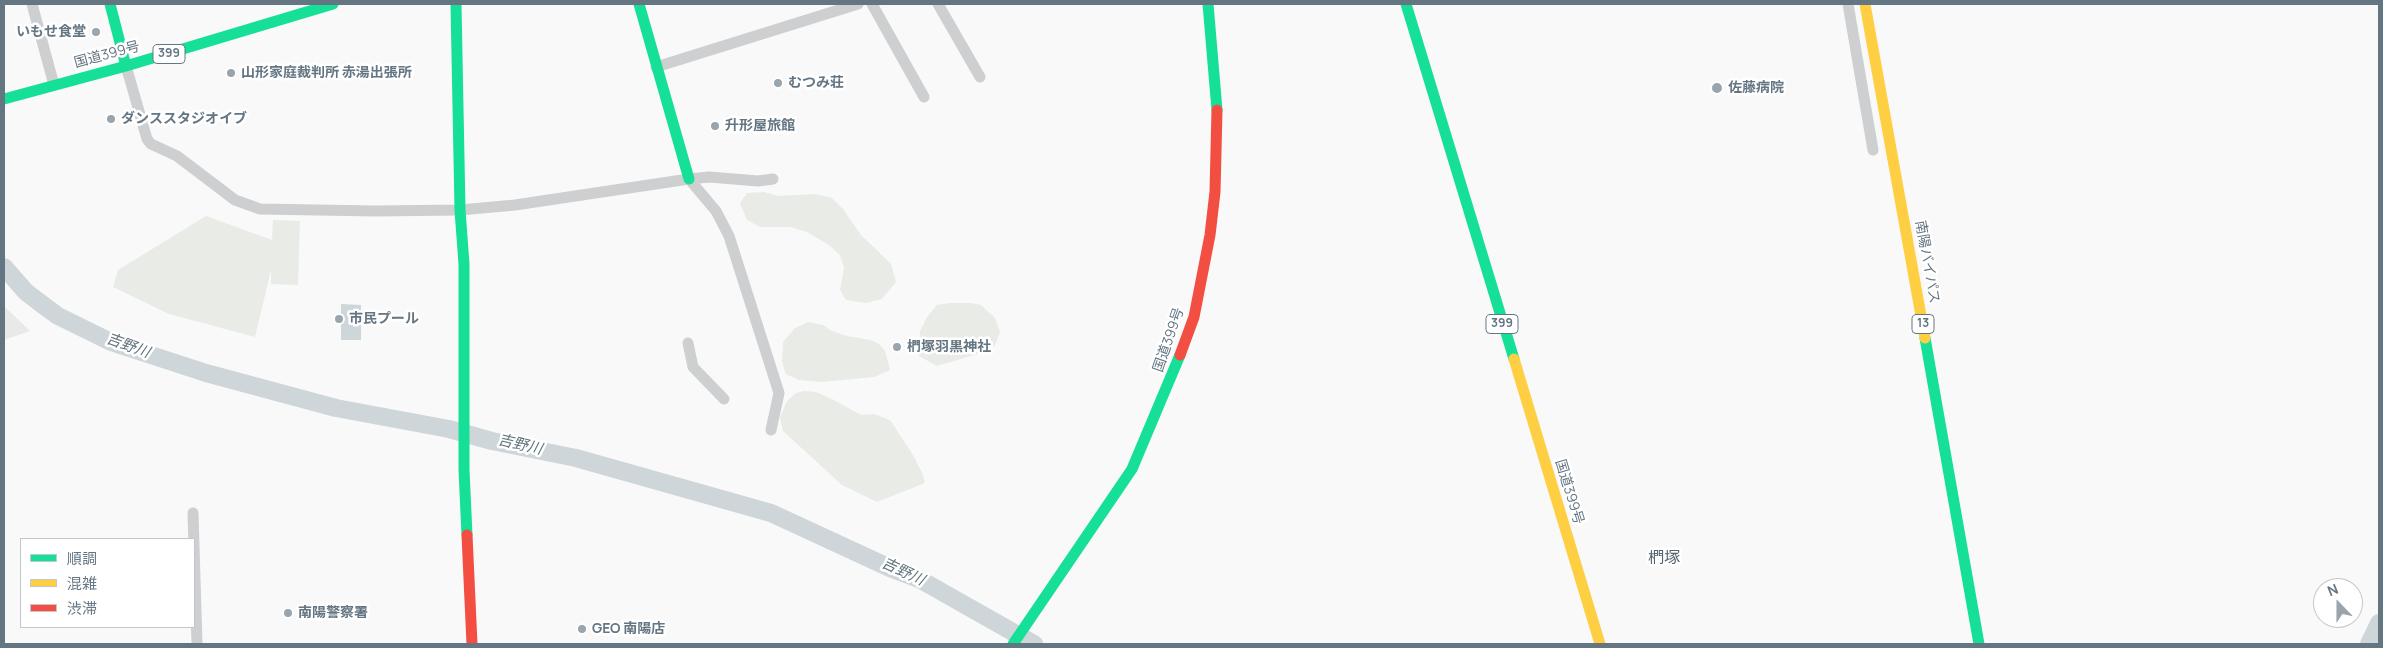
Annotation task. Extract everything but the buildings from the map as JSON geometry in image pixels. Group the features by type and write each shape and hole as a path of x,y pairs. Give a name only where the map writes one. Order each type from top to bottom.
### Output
{"main road":[{"path":"110,4 126,66"},
{"path":"456,4 460,210 464,264 464,470 472,644"},
{"path":"639,4 689,178"},
{"name":"国道399号","path":"1013,644 1132,469 1172,376 1194,317 1210,236 1215,192 1218,120 1208,4"},
{"name":"国道399号","path":"1406,4 1600,644"},
{"name":"南陽バイパス","path":"1865,4 1979,644"},
{"name":"国道399号","path":"4,99 126,66 327,5"}],"street":[{"path":"32,4 54,85"},
{"path":"286,4 289,17"},
{"path":"656,67 858,4"},
{"path":"872,4 924,98"},
{"path":"938,4 980,76"},
{"path":"1848,4 1873,150"},
{"path":"126,66 151,144 177,156 215,186 246,205 287,210 460,210 515,205 689,178 773,180"},
{"path":"689,178 716,211 729,236 779,393 771,430"},
{"path":"688,343 694,367 724,399"},
{"path":"193,513 194,538"},
{"path":"195,578 197,644"}],"shaded area":[{"path":"764,192 778,196 816,194 832,198 843,209 861,235 891,264 896,282 882,299 866,303 846,300 840,290 844,268 840,255 829,245 807,232 791,227 760,227 747,220 740,203 747,193"},
{"path":"206,216 272,240 273,220 300,221 298,285 271,284 271,270 255,337 169,314 113,287 118,270"},
{"path":"950,303 981,305 995,318 1000,332 995,345 984,352 937,366 919,356 920,331 927,317 937,305"},
{"path":"341,304 361,305 361,340 341,340"},
{"path":"4,306 30,331 4,340"},
{"path":"808,322 823,325 832,331 847,336 871,340 879,344 885,351 890,370 874,377 822,382 799,380 786,374 782,362 783,342 795,328"},
{"path":"804,391 816,392 861,415 874,414 890,420 913,455 925,483 877,502 842,485 783,431 780,417 787,401 796,393"}],"waterway":[{"name":"吉野川","path":"4,267 26,292 58,316 111,342 206,373 336,408 449,429 492,441 576,458 771,513 890,568 919,579 1034,644"},
{"path":"2369,644 2379,623"}],"traffic: fast":[{"path":"110,4 126,66"},
{"path":"4,99 126,66 333,4"},
{"path":"456,4 460,210 464,264 464,470 467,535"},
{"path":"639,4 689,179"},
{"path":"1208,4 1217,110"},
{"path":"1406,4 1514,359"},
{"path":"1925,338 1979,644"},
{"path":"1013,644 1132,469 1180,355"}],"traffic: slow":[{"path":"1865,4 1925,338"},
{"path":"1514,359 1600,644"}],"traffic: jam":[{"path":"1180,355 1194,317 1210,235 1215,192 1217,110"},
{"path":"467,535 472,644"}],"place":[{"name":"いもせ食堂","path":"96,32"},
{"name":"山形家庭裁判所 赤湯出張所","path":"231,73"},
{"name":"むつみ荘","path":"778,83"},
{"name":"佐藤病院","path":"1717,88"},
{"name":"ダンススタジオイブ","path":"111,119"},
{"name":"升形屋旅館","path":"715,126"},
{"name":"市民プール","path":"339,319"},
{"name":"椚塚羽黒神社","path":"897,347"},
{"name":"南陽警察署","path":"288,613"},
{"name":"GEO 南陽店","path":"582,629"}],"district":[{"name":"椚塚","path":"1664,559"}]}
